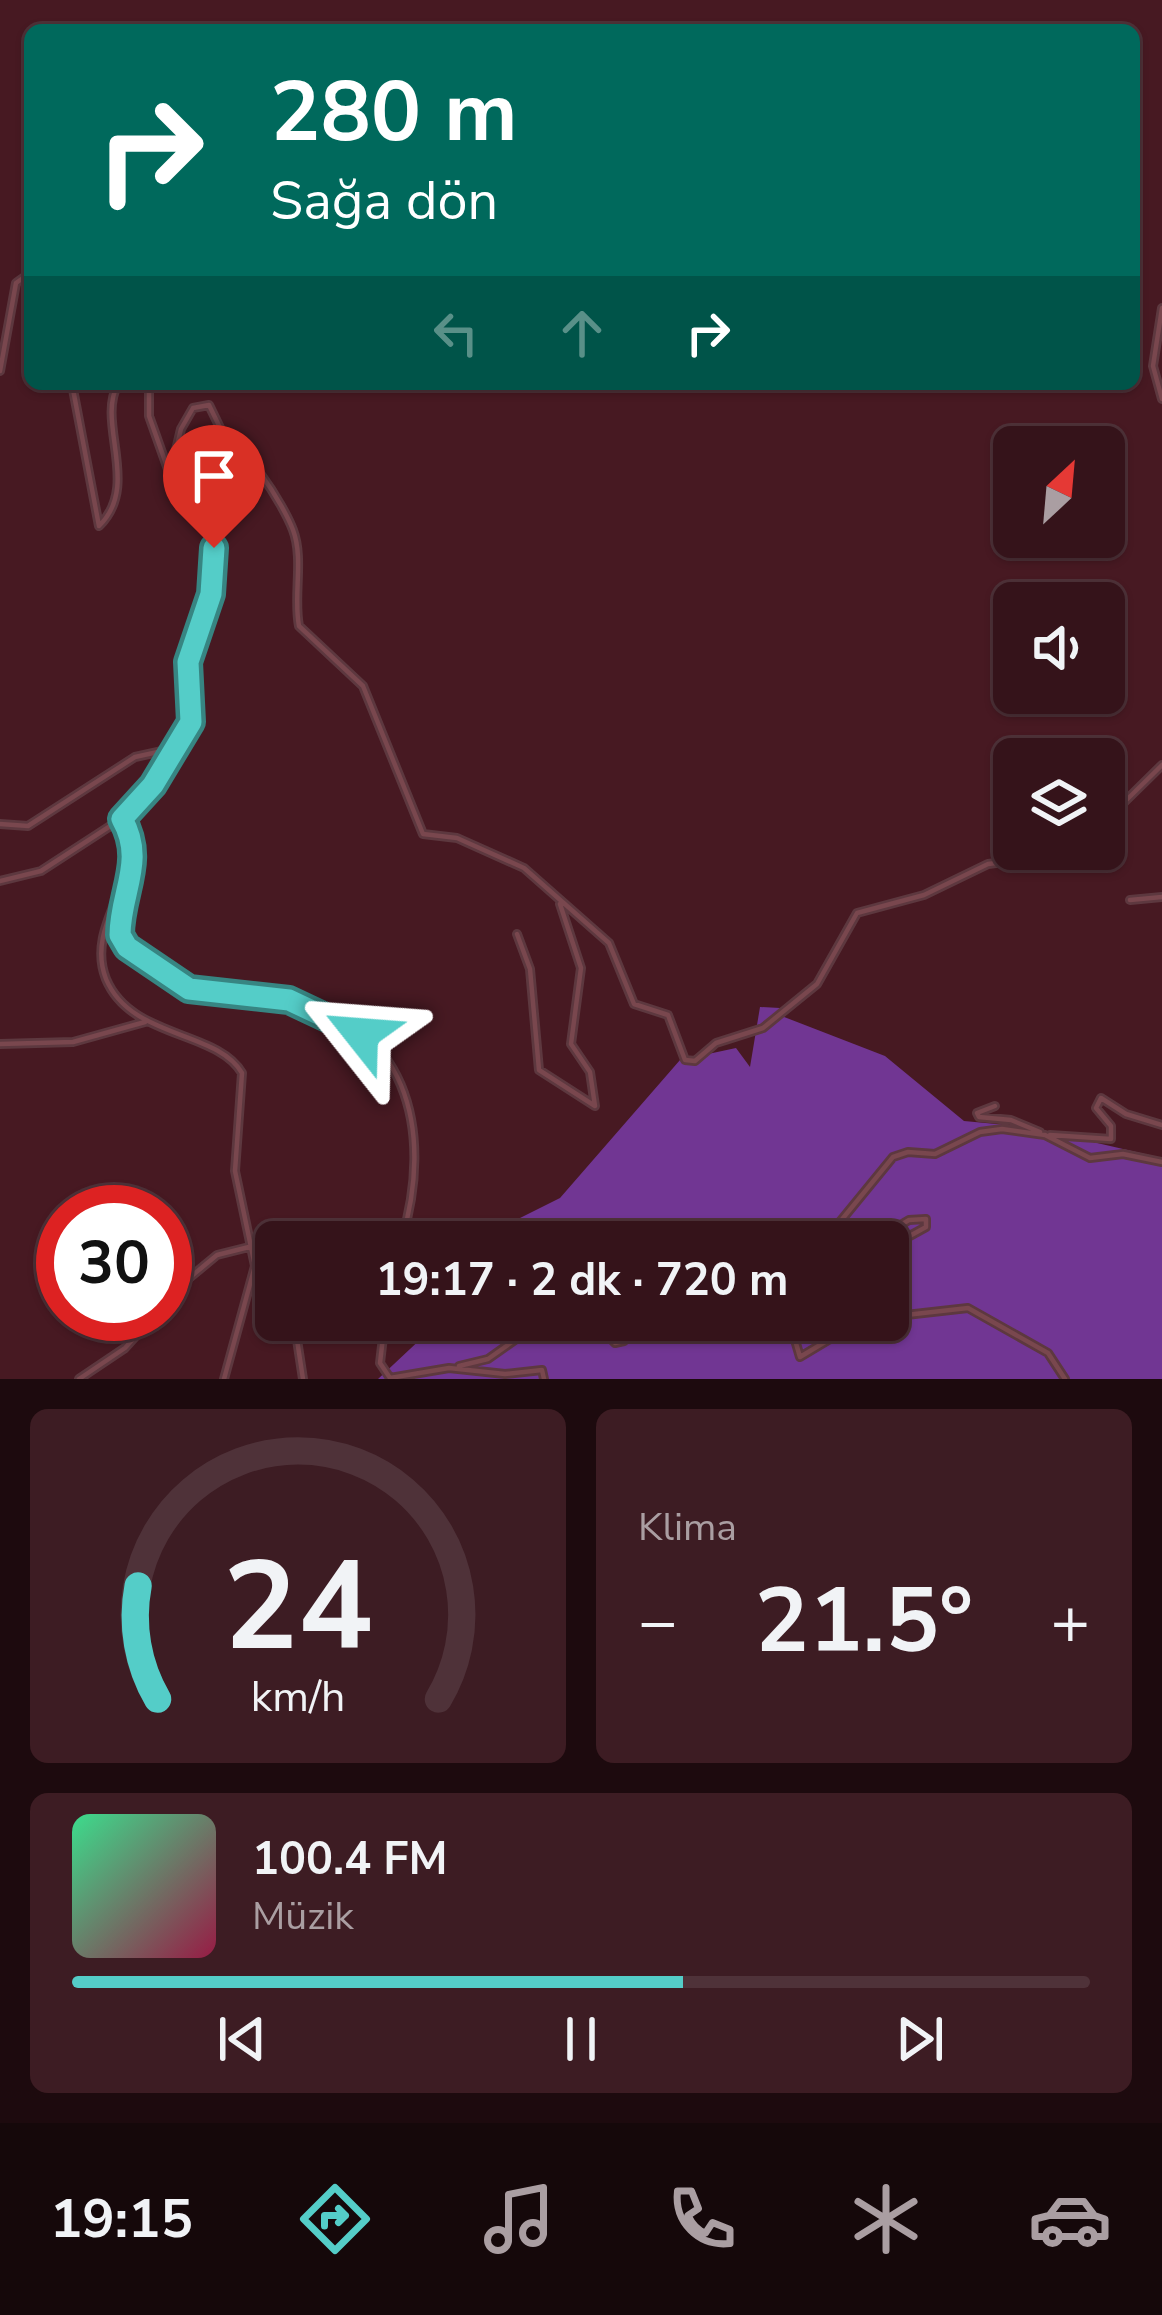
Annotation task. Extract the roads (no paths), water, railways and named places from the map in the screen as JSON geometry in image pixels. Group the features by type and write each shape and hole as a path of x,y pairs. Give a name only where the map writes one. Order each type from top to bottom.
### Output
{"street":[{"path":"0,371 16,283 24,277"},
{"path":"1162,308 1153,366 1162,399"},
{"path":"73,390 99,526 120,470 111,405 116,390"},
{"path":"149,390 149,416 170,475 181,429 193,407 213,408 225,439 262,476 294,532 299,626 363,686 423,834 457,838 524,868 609,943 634,1004 668,1015 681,1057 690,1062 716,1043 763,1028 817,984 856,914 924,895 993,863"},
{"path":"0,881 41,871 122,819 177,748 191,722 188,662 211,594 216,521 212,448 216,440 225,439"},
{"path":"0,824 14,829 32,824 135,757 177,748"},
{"path":"1125,801 1162,765"},
{"path":"122,819 131,831 134,879 120,926 127,947 198,992 279,997 320,1011 361,1034 394,1063 414,1127 413,1183 405,1221"},
{"path":"133,854 100,944 107,981 145,1022 239,1067 235,1171 255,1266 224,1379"},
{"path":"1130,900 1162,897"},
{"path":"518,934 530,969 538,1070 595,1106 594,1080 571,1044 581,968 558,899"},
{"path":"0,1043 73,1042 145,1022"},
{"path":"841,1221 893,1157 908,1152 934,1154 989,1130 1111,1139 1111,1126 1096,1108 1101,1097 1130,1116 1162,1125"},
{"path":"995,1106 977,1113 979,1118 1012,1120 1086,1157 1123,1154 1162,1162"},
{"path":"907,1221 926,1219 926,1227 909,1236"},
{"path":"192,1276 217,1255 253,1246"},
{"path":"909,1315 968,1308 1048,1353 1065,1379"},
{"path":"79,1379 131,1341"},
{"path":"297,1341 303,1379"},
{"path":"382,1341 380,1359 387,1375 400,1379 488,1359 513,1341"},
{"path":"795,1341 800,1357 827,1341"},
{"path":"454,1368 505,1374 542,1370 544,1379"}]}
